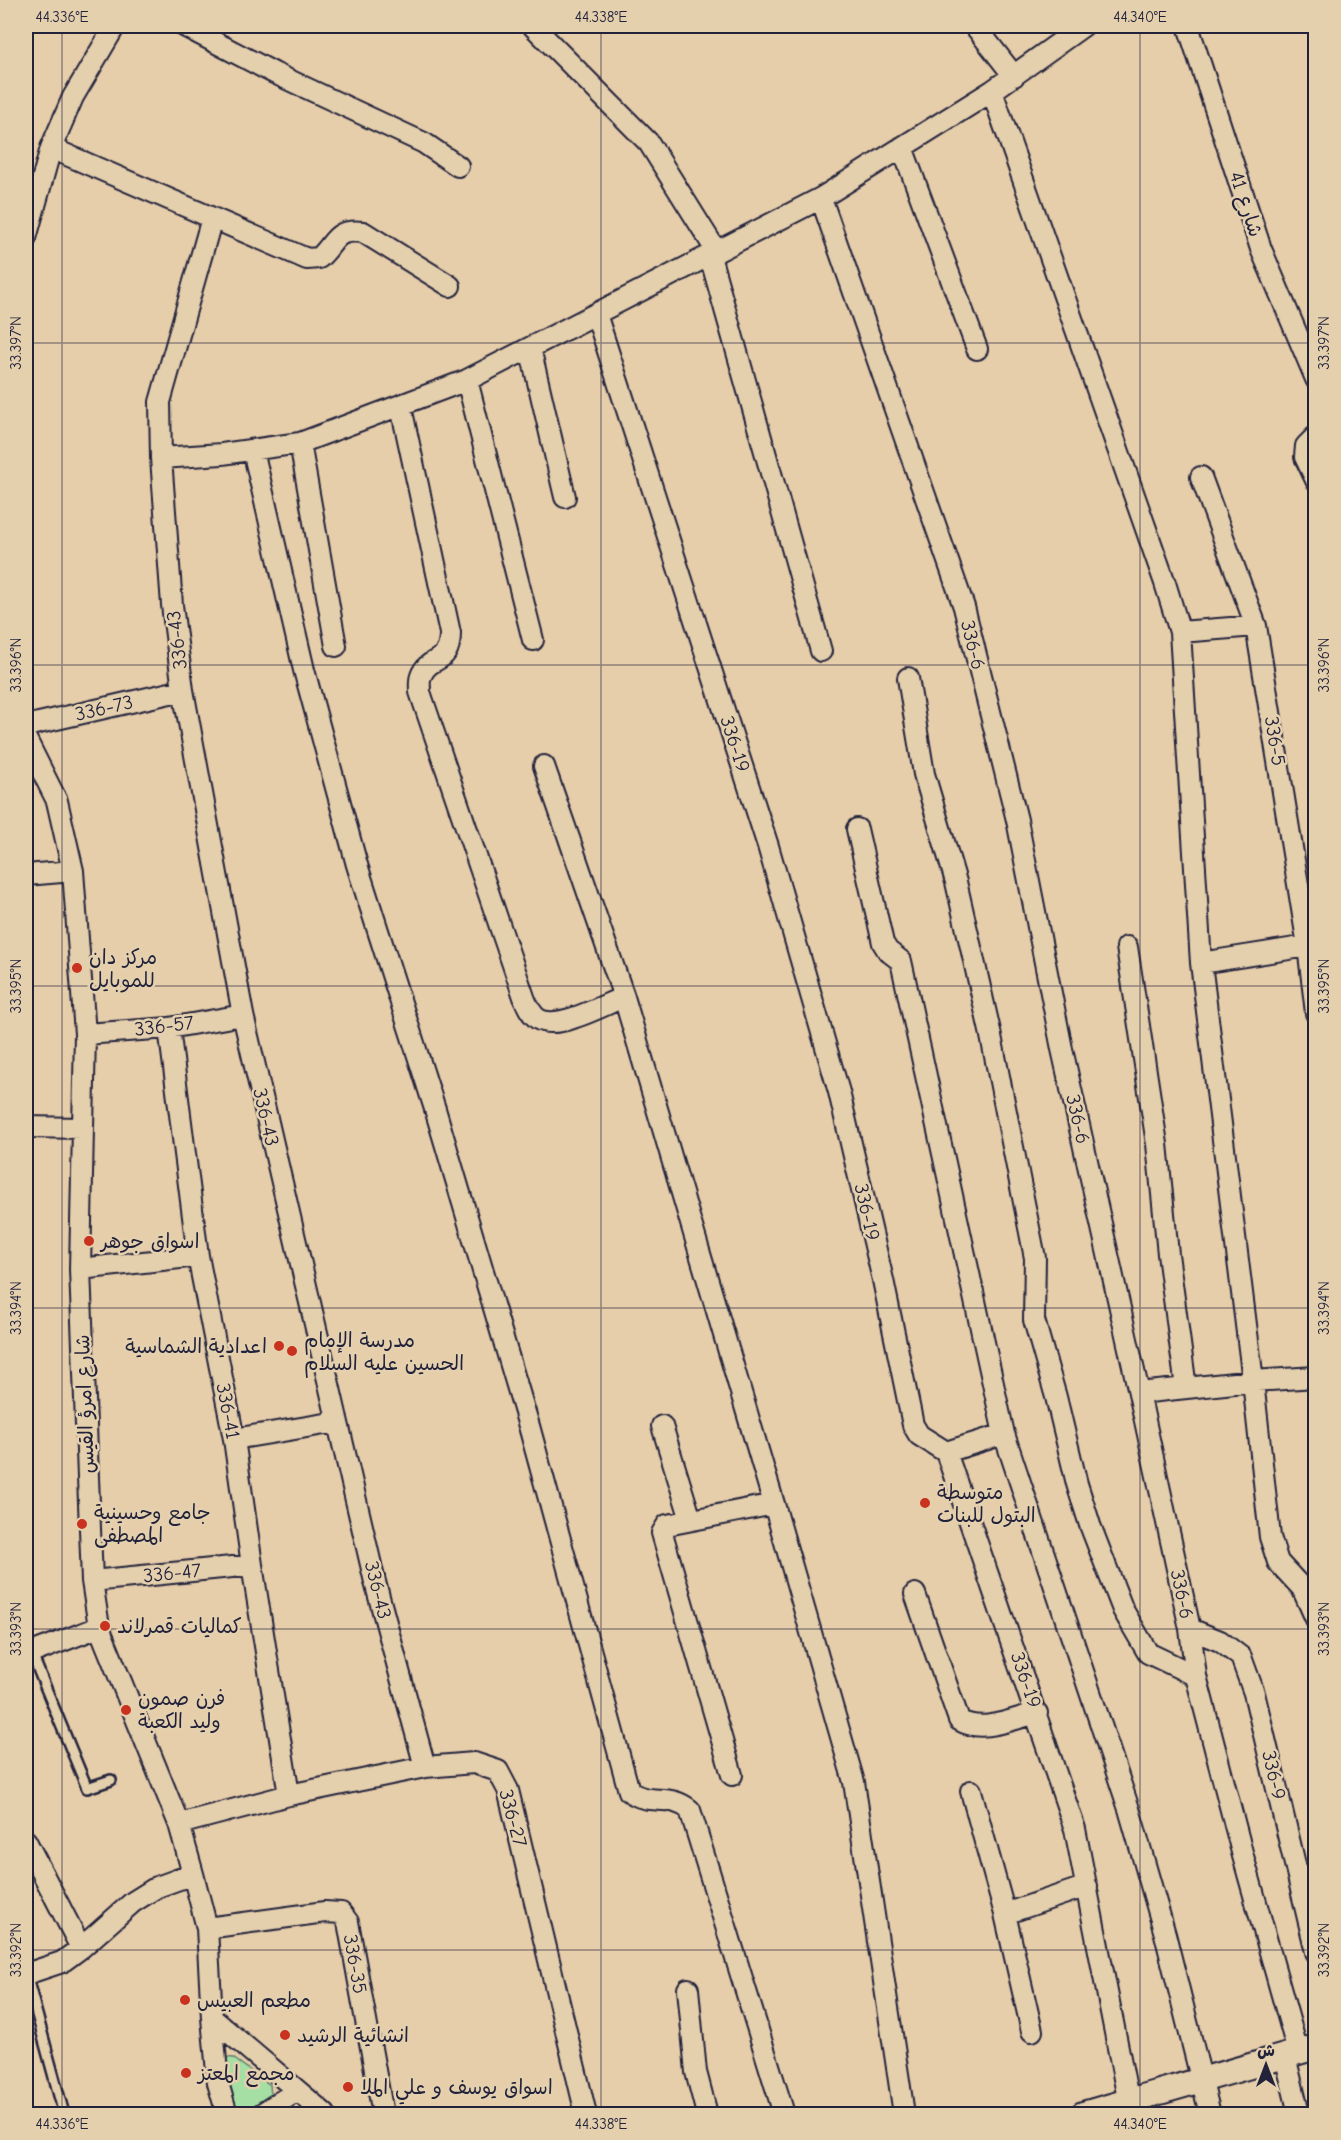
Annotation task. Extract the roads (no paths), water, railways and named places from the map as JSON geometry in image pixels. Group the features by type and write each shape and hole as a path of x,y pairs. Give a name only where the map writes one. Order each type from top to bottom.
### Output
{"street":[{"path":"26,238 51,148 73,97 115,26"},
{"path":"184,26 274,73 424,143 458,166"},
{"path":"533,26 649,143 713,254 821,651"},
{"path":"975,26 1014,76"},
{"path":"161,458 253,450 300,443 467,380 821,198 992,91 1083,26"},
{"name":"شارع 41","path":"1188,26 1261,249 1316,379"},
{"path":"992,91 1165,583 1180,632 1201,963 1270,1537 1278,1562 1302,1588 1316,1619"},
{"path":"902,147 977,349"},
{"path":"51,148 307,260 319,258 338,235 350,231 363,232 450,286"},
{"name":"336-6","path":"821,198 964,607 1017,820 1062,1049 1190,1629 1196,1676 1243,1856 1300,2052 1299,2115"},
{"name":"336-43","path":"212,218 160,402 161,458 172,605 183,690 243,1015 375,1582 424,1767"},
{"name":"336-19","path":"596,314 768,846 839,1092 883,1280 913,1425 919,1435 946,1452 1075,1829 1130,2108"},
{"path":"530,348 565,497"},
{"path":"467,380 533,640"},
{"path":"400,407 450,633 450,647 444,656 430,663 421,677 420,692 525,1000 532,1014 539,1020 562,1022 624,997"},
{"path":"1316,436 1306,446 1305,457 1316,480"},
{"path":"300,443 336,646"},
{"path":"253,450 304,670 357,865 438,1120 529,1426 629,1791 641,1799 681,1802 690,1810 784,2115"},
{"name":"336-5","path":"1201,477 1256,626 1308,946 1316,1013"},
{"path":"1180,632 1256,626"},
{"path":"908,678 924,774 956,882 985,1008 1033,1247 1035,1258 1034,1320 1077,1484 1090,1525 1123,1610 1148,1653 1196,1676"},
{"name":"336-73","path":"26,726 183,690"},
{"name":"شارع امرؤ القيس","path":"26,740 57,801 73,871 85,1034 80,1269 92,1581 99,1627 179,1824 207,1928 218,2083 227,2115"},
{"path":"544,766 624,997 854,1782 904,2115"},
{"path":"857,829 883,943 888,951 901,961 1004,1434 1129,1809 1165,1934 1210,2115"},
{"path":"26,874 73,871"},
{"path":"1201,963 1308,946"},
{"path":"1127,947 1156,1144 1186,1388"},
{"name":"336-57","path":"85,1034 169,1028 243,1015"},
{"name":"336-41","path":"169,1028 198,1256 234,1439 290,1795"},
{"path":"26,1127 82,1128"},
{"path":"80,1269 198,1256"},
{"path":"1139,1393 1316,1377"},
{"path":"234,1439 337,1422"},
{"path":"662,1426 691,1520"},
{"path":"946,1452 1004,1434"},
{"path":"732,1774 662,1533 667,1525 774,1504"},
{"name":"336-47","path":"92,1581 252,1565"},
{"path":"915,1594 959,1720 970,1726 984,1726 1037,1713"},
{"path":"28,1653 99,1627"},
{"name":"336-9","path":"1190,1629 1220,1641 1241,1657 1254,1693 1316,1952"},
{"name":"336-27","path":"179,1824 290,1795 424,1767 474,1763 498,1771 508,1790 586,2115"},
{"path":"971,1791 1005,1914 1032,2031"},
{"path":"26,1841 81,1948"},
{"path":"26,1974 62,1962 133,1902 157,1887 193,1874"},
{"path":"1005,1914 1087,1886"},
{"name":"336-35","path":"207,1928 325,1912 341,1913 348,1922 383,2115"},
{"path":"688,1989 696,2072 707,2115"},
{"path":"212,2018 325,2115"},
{"path":"1083,2115 1130,2108 1202,2080 1300,2052"},
{"path":"261,2115 297,2091"}],"lane":[{"path":"28,1653 87,1788 111,1780"},
{"path":"26,1974 64,2115"}],"place":[{"name":"مركز دان للموبايل","path":"77,968"},
{"name":"اسواق جوهر","path":"89,1241"},
{"name":"اعدادية الشماسية","path":"279,1346"},
{"name":"مدرسة الإمام الحسين عليه السلام","path":"292,1351"},
{"name":"متوسطة البتول للبنات","path":"925,1503"},
{"name":"جامع وحسينية المصطفى","path":"82,1524"},
{"name":"كماليات قمرلاند","path":"105,1626"},
{"name":"فرن صمون وليد الكعبة","path":"126,1710"},
{"name":"مطعم العبيس","path":"185,2000"},
{"name":"انشائية الرشيد","path":"285,2035"},
{"name":"مجمع المعتز","path":"186,2073"},
{"name":"اسواق يوسف و علي الملا","path":"348,2087"}]}
